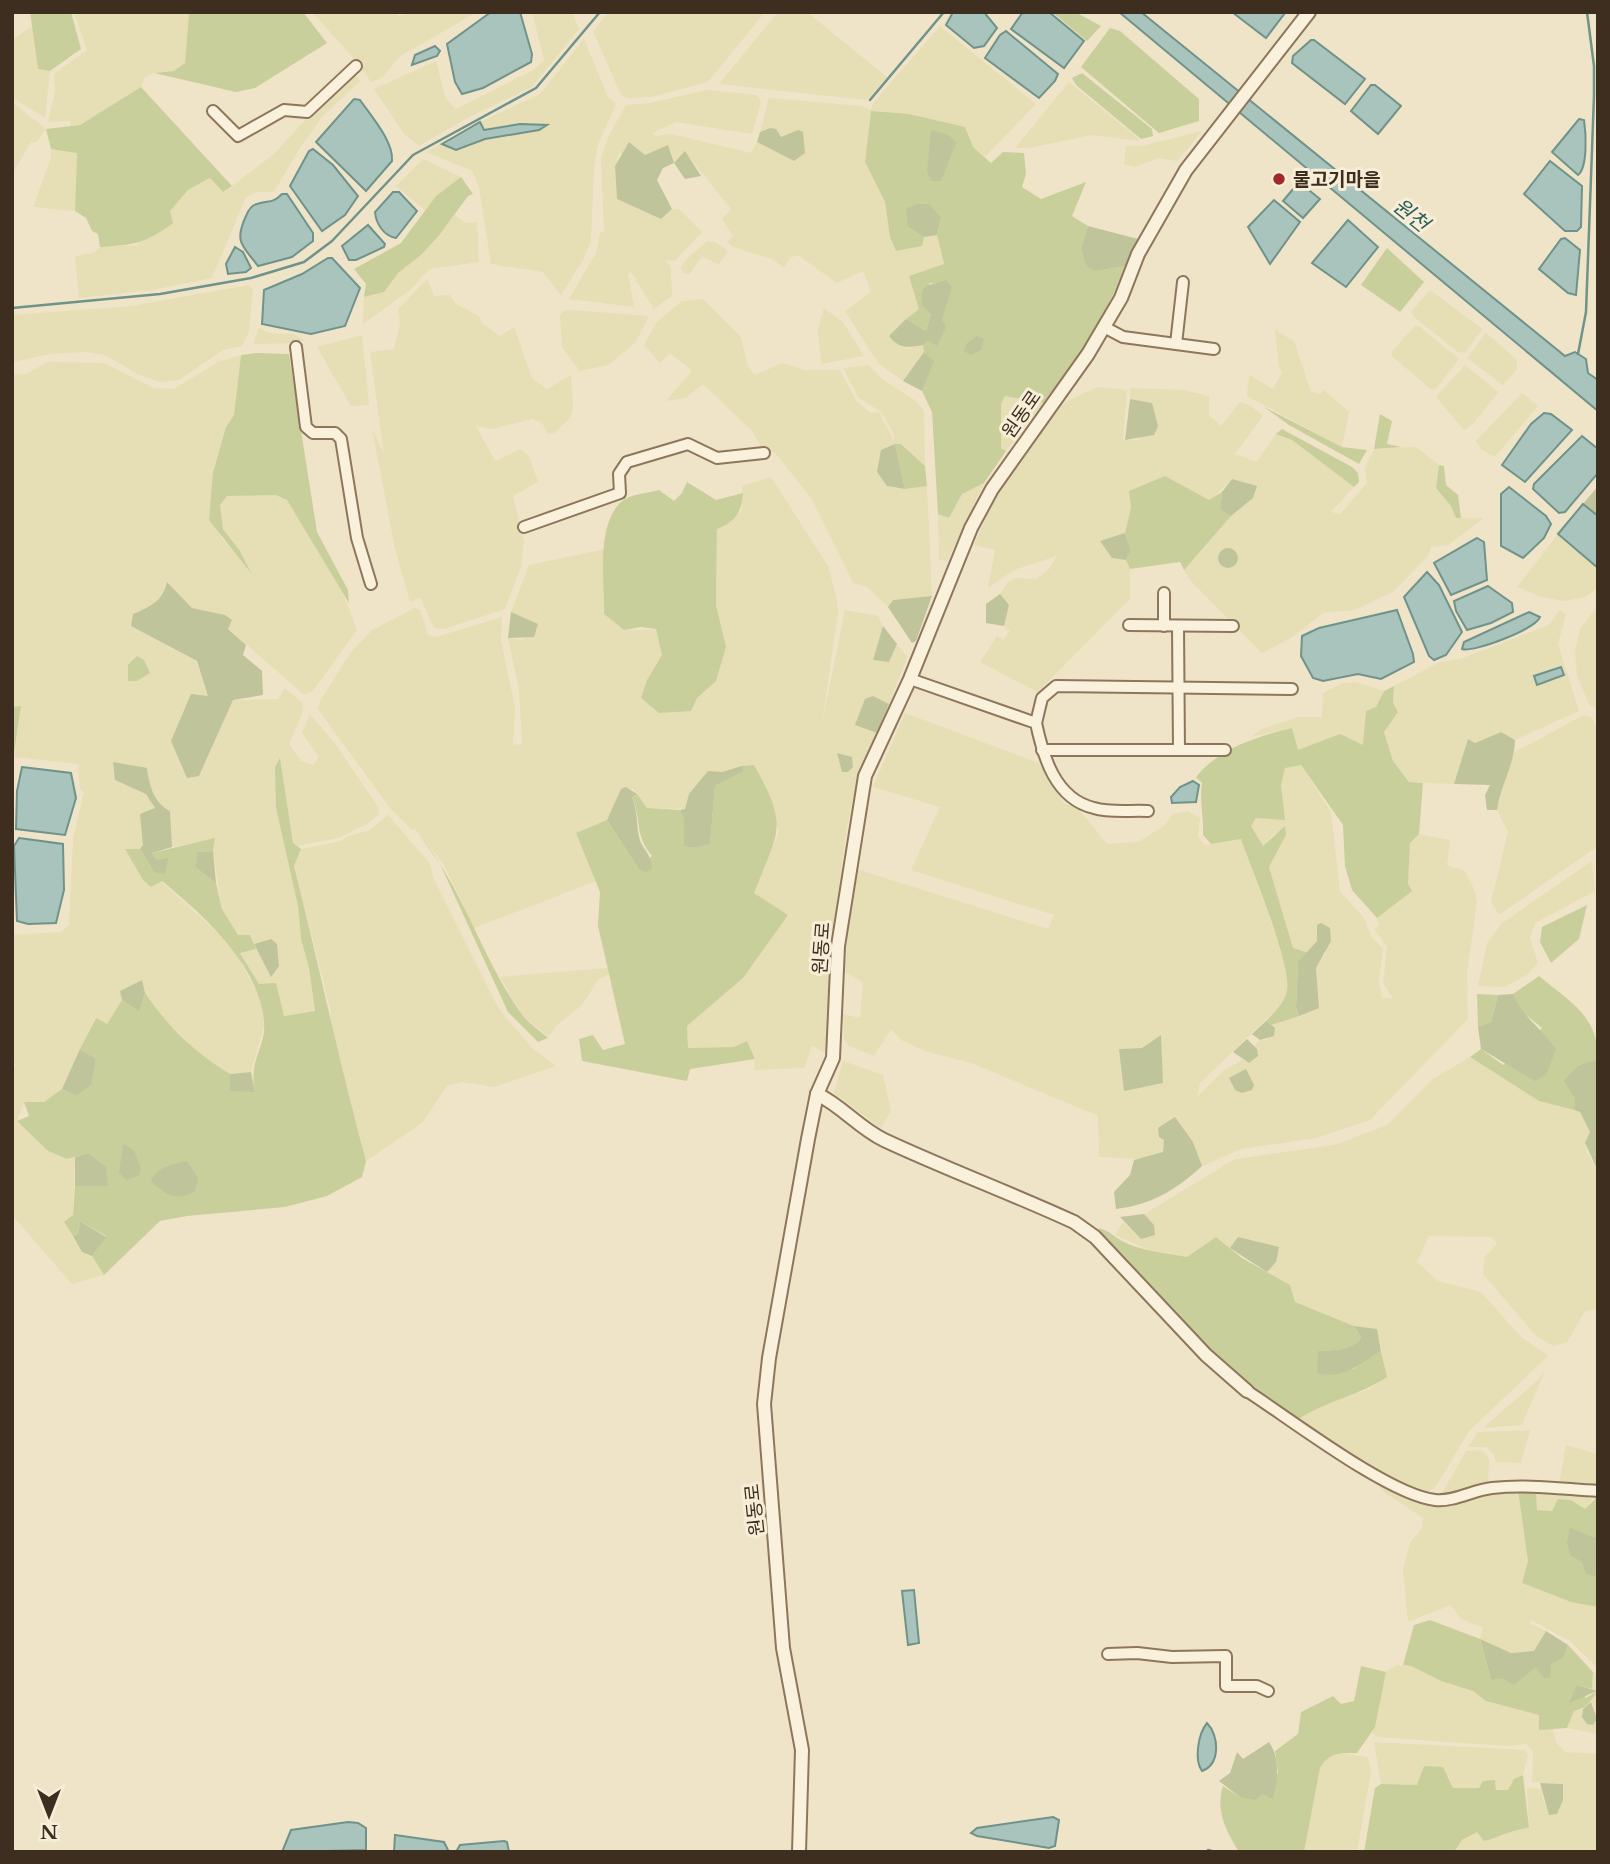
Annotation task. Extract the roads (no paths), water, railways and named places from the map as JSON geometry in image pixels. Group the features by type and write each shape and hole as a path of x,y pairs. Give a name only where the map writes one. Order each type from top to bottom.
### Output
{"street":[{"name":"원동로","path":"799,1852 802,1750 783,1648 764,1404 769,1358 817,1094 833,1058 838,946 865,776 910,679 971,528 992,489 1104,327 1166,202 1226,116 1309,12"},
{"path":"213,111 238,136 284,110 307,112 356,66"},
{"path":"1176,344 1183,282"},
{"path":"1104,327 1123,337 1214,349"},
{"path":"296,347 306,427 313,433 335,433 341,439 357,538 370,584"},
{"path":"524,527 621,493 619,474 627,462 688,444 717,458 764,453"},
{"path":"1164,593 1164,625"},
{"path":"1129,625 1233,626"},
{"path":"1178,626 1180,750"},
{"path":"910,679 1036,723"},
{"path":"1148,811 1094,808 1079,801 1054,779 1042,750 1036,723 1042,698 1056,686 1292,689"},
{"path":"1042,750 1225,750"},
{"path":"817,1094 836,1103 849,1117 882,1139 1074,1222 1095,1237 1206,1355 1247,1391 1383,1479 1422,1498 1438,1501 1488,1488 1598,1492"},
{"path":"1108,1654 1226,1656 1226,1686 1257,1686 1268,1691"}],"water":[{"path":"491,12 520,12 532,54 531,62 483,88 462,94 455,82 447,44"},
{"path":"953,12 984,12 997,28 984,46 974,48 946,25"},
{"path":"1023,12 1049,12 1084,41 1064,68 1011,29"},
{"path":"1119,12 1141,12 1565,356 1575,352 1586,359 1588,373 1598,380 1598,411"},
{"path":"1232,12 1285,12 1285,13 1266,38"},
{"path":"1006,31 1058,74 1039,98 985,58 1000,35"},
{"path":"1311,40 1365,79 1345,104 1292,63 1293,56"},
{"path":"435,46 440,51 437,56 412,65 415,55"},
{"path":"1371,85 1375,85 1401,106 1378,134 1351,111"},
{"path":"354,99 360,100 375,121 392,154 392,161 366,191 316,142"},
{"path":"1579,119 1584,120 1585,149 1583,165 1578,175 1552,152"},
{"path":"480,122 484,130 520,124 547,125 539,130 485,139 456,150 442,144"},
{"path":"313,149 333,165 358,196 345,215 322,231 290,186 309,151"},
{"path":"1550,161 1582,186 1581,227 1577,231 1565,231 1524,194"},
{"path":"1299,182 1320,199 1303,218 1283,201"},
{"path":"393,192 399,192 417,211 396,238 381,229 375,212"},
{"path":"282,194 287,194 313,233 313,241 292,257 258,266 240,238 242,225 253,206 273,201"},
{"path":"1274,200 1300,222 1270,264 1248,227"},
{"path":"1348,220 1378,247 1346,287 1312,263"},
{"path":"368,225 385,244 384,247 356,260 349,260 342,246"},
{"path":"1565,238 1580,250 1576,295 1568,293 1539,269 1561,239"},
{"path":"235,247 243,252 251,268 246,272 228,274 226,264"},
{"path":"332,258 360,288 345,326 311,334 262,324 264,290 302,274"},
{"path":"1544,413 1551,414 1572,430 1525,482 1502,465 1531,424"},
{"path":"1582,436 1598,449 1598,473 1565,512 1559,513 1533,489 1534,484"},
{"path":"1509,487 1546,516 1551,524 1544,538 1523,558 1501,546 1501,494"},
{"path":"1583,504 1598,516 1598,568 1558,534"},
{"path":"1477,538 1484,542 1487,580 1451,595 1434,563"},
{"path":"1427,572 1439,585 1462,632 1446,655 1434,660 1429,656 1404,597"},
{"path":"1488,586 1512,603 1513,612 1491,623 1467,630 1456,611 1454,601"},
{"path":"1397,610 1414,662 1381,679 1358,674 1323,681 1313,678 1301,656 1302,636 1319,628"},
{"path":"1529,612 1540,617 1528,628 1490,644 1462,649 1464,642"},
{"path":"1561,667 1564,675 1537,685 1534,676"},
{"path":"22,767 71,773 76,798 65,835 16,829 17,791"},
{"path":"1193,781 1199,785 1196,802 1172,803 1171,797 1180,787"},
{"path":"19,838 63,844 64,890 56,923 28,924 17,921 14,846"},
{"path":"914,1590 919,1643 908,1645 902,1591"},
{"path":"1207,1723 1214,1735 1216,1749 1212,1762 1202,1771 1198,1760 1198,1747"},
{"path":"1053,1817 1059,1820 1055,1846 1049,1848 971,1833 977,1828"},
{"path":"358,1823 366,1828 366,1850 282,1852 291,1830"},
{"path":"395,1835 444,1842 449,1852 394,1852"},
{"path":"507,1842 509,1852 456,1852 460,1845"}],"waterway":[{"path":"12,308 160,294 251,278 304,262 332,241 413,155 536,88 600,12"},
{"path":"870,100 944,12"},
{"path":"1578,354 1586,312 1594,96 1594,66 1587,12"},
{"path":"1208,1850 1215,1852"}],"place":[{"name":"물고기마을","path":"1279,179"}],"water label":[{"name":"원천","path":"1411,215"}]}
